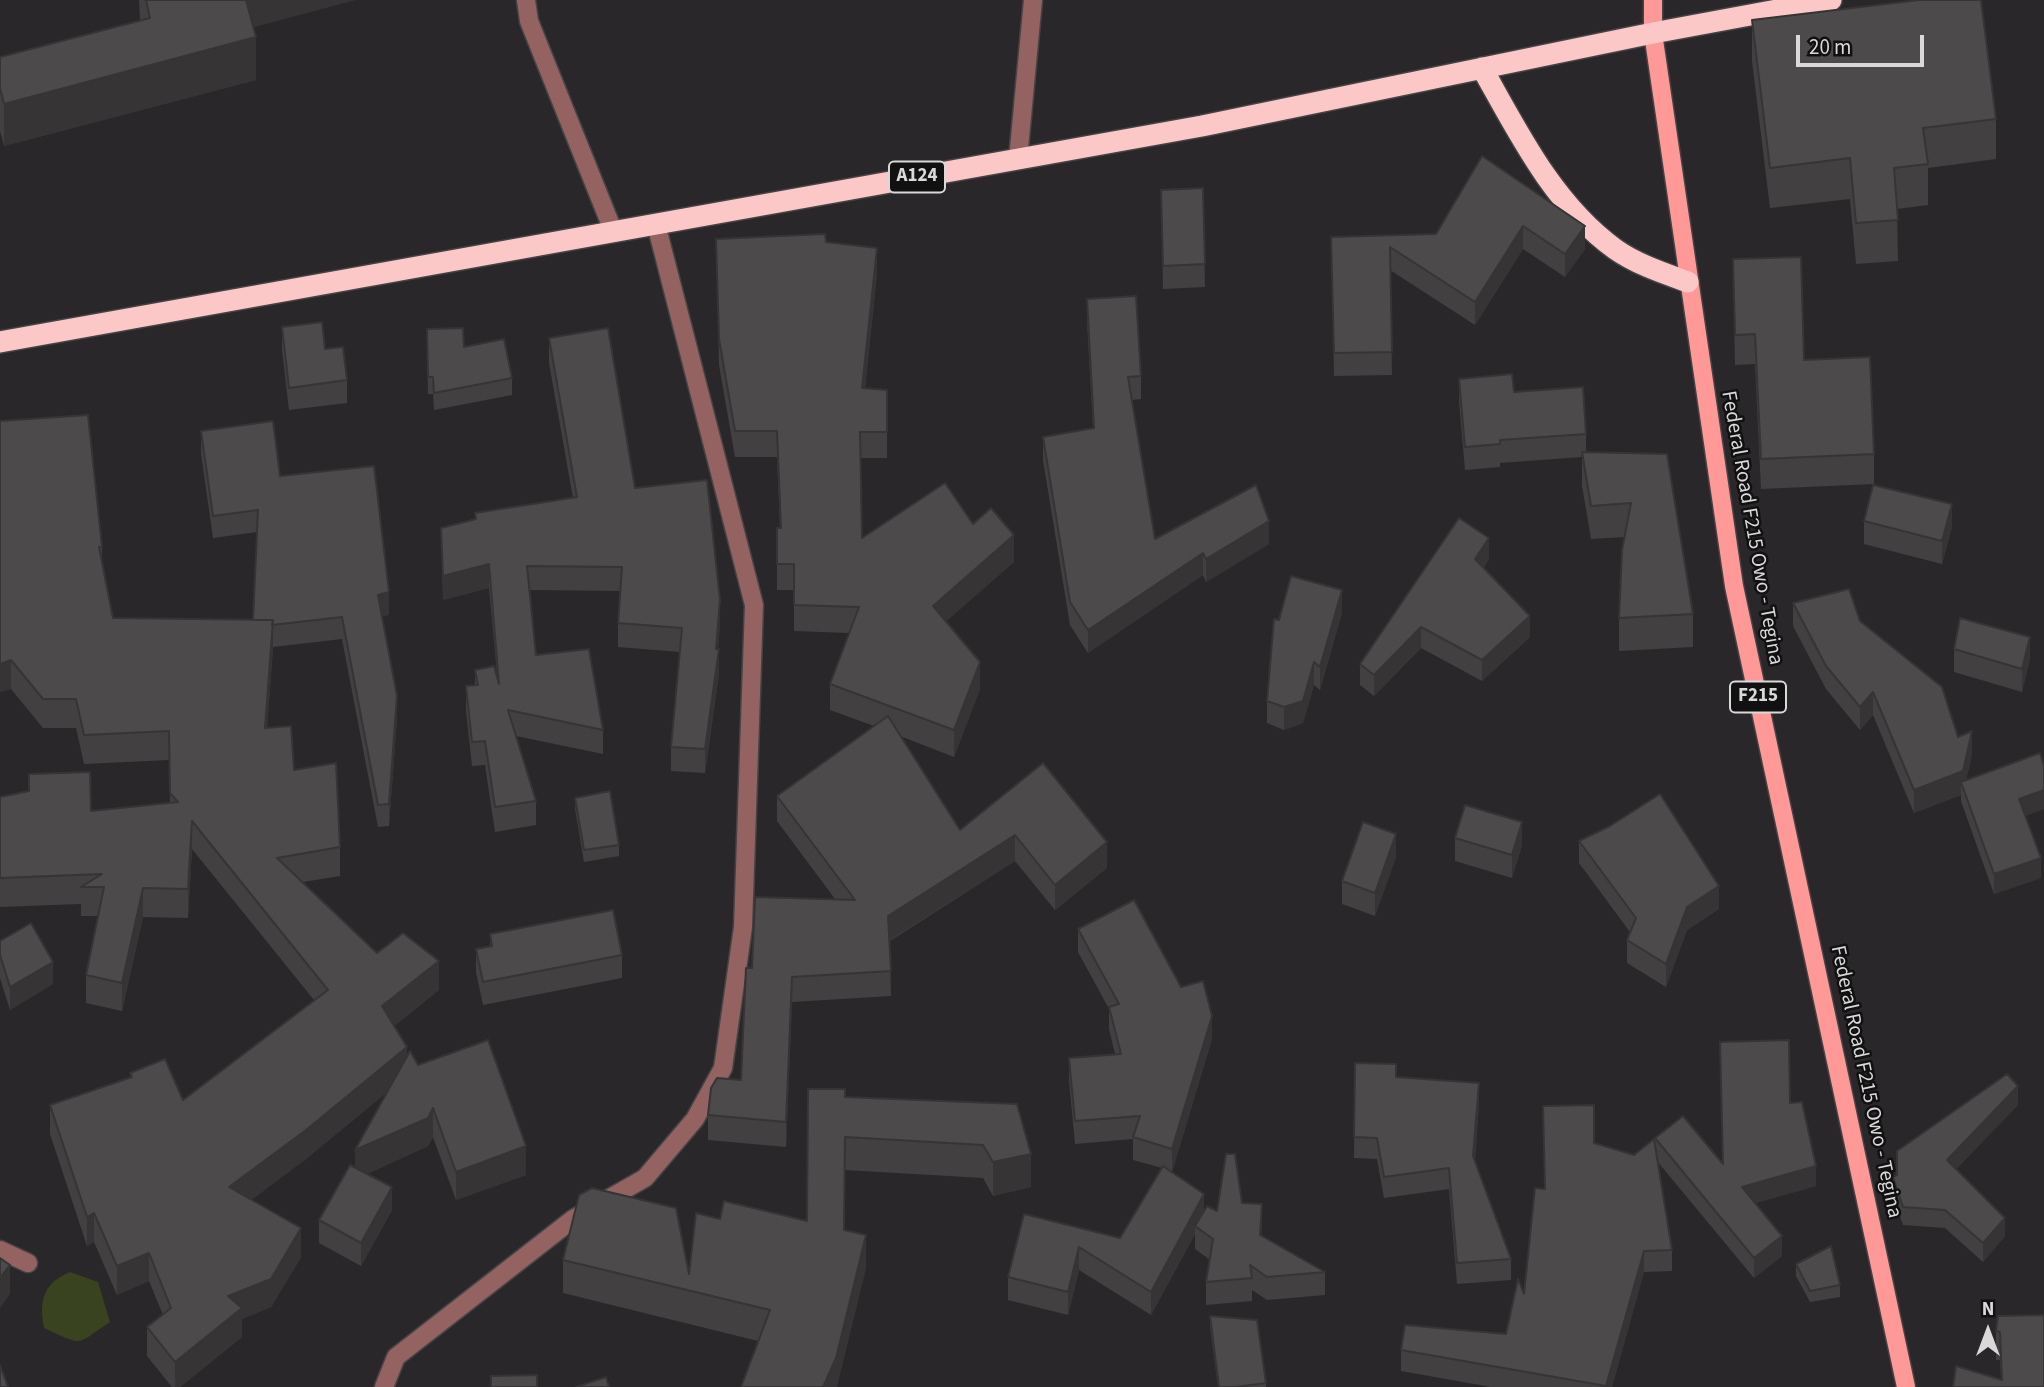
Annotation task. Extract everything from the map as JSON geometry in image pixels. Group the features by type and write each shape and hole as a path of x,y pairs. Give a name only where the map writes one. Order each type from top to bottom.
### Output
{"highway":[{"name":"A124","path":"0,342 1202,126 1653,33 1832,0"},
{"path":"1482,68 1542,169 1582,219 1615,249 1688,282"}],"main road":[{"name":"Federal Road F215 Owo - Tegina","path":"1653,0 1653,33 1734,586 1906,1387"}],"street":[{"path":"526,0 528,21 614,233"},
{"path":"1018,159 1033,0"},
{"path":"384,1387 396,1357 573,1219 645,1178 658,1167 695,1119 723,1068 743,928 754,605 656,224"},
{"path":"0,1250 28,1263"}],"green space":[{"path":"70,1272 98,1282 110,1322 79,1341 44,1328 42,1309 45,1294 54,1282"}],"building":[{"path":"146,0 246,0 256,37 4,104 0,88 0,57 150,18"},
{"path":"1919,0 1981,0 1996,119 1923,128 1928,164 1894,168 1898,220 1856,223 1850,158 1770,168 1752,20"},
{"path":"1482,156 1585,226 1565,254 1523,226 1475,302 1390,247 1392,352 1334,353 1331,237 1436,234"},
{"path":"1203,188 1205,264 1163,266 1161,190"},
{"path":"825,234 826,242 877,248 862,388 887,390 887,432 860,432 862,538 945,483 973,524 991,508 1014,535 933,606 980,662 954,730 830,684 859,607 794,605 794,564 777,564 777,528 781,528 777,431 735,431 719,339 716,239"},
{"path":"1801,257 1804,360 1870,357 1874,454 1761,459 1755,334 1735,335 1733,259"},
{"path":"1136,296 1141,376 1128,377 1155,539 1256,485 1269,521 1206,559 1203,553 1088,630 1070,602 1043,437 1094,428 1087,299"},
{"path":"322,322 325,349 343,347 347,380 289,388 282,327"},
{"path":"463,328 464,347 504,339 512,378 434,393 433,377 428,377 427,329"},
{"path":"608,328 635,488 707,480 720,600 716,649 719,649 705,749 671,747 682,628 618,623 622,567 527,566 536,655 589,649 603,730 508,710 536,801 495,807 485,741 472,742 466,686 478,685 475,670 494,666 499,684 489,564 443,576 441,528 476,519 475,513 577,497 549,338"},
{"path":"1512,374 1514,392 1583,387 1586,434 1500,440 1500,444 1465,447 1459,379"},
{"path":"88,415 102,547 99,547 113,618 273,620 265,728 291,726 294,770 336,763 340,847 277,858 377,953 403,933 439,961 382,1006 407,1047 306,1130 229,1187 301,1228 271,1279 228,1296 242,1308 175,1362 147,1327 171,1308 149,1253 117,1266 94,1213 87,1217 50,1105 132,1077 130,1073 165,1059 183,1100 328,990 192,821 188,889 143,888 122,983 86,975 104,887 81,887 102,874 0,878 0,797 29,791 29,774 90,772 91,811 178,802 170,793 169,731 84,735 76,699 43,699 11,660 0,664 0,421"},
{"path":"273,421 280,476 374,466 389,592 378,595 397,696 389,804 378,805 342,617 272,625 273,620 253,620 258,510 213,516 201,431"},
{"path":"1582,452 1667,454 1693,614 1619,618 1622,550 1631,503 1591,506"},
{"path":"1873,485 1952,504 1942,541 1864,521"},
{"path":"1459,518 1489,538 1475,559 1530,616 1482,660 1421,627 1374,675 1360,664"},
{"path":"1291,576 1342,590 1320,667 1314,662 1303,701 1284,707 1267,701 1274,619 1279,620"},
{"path":"1849,589 1860,621 1942,687 1958,737 1972,731 1963,771 1914,790 1873,692 1860,707 1826,666 1793,603"},
{"path":"1960,618 2030,637 2022,669 1954,649"},
{"path":"888,716 960,830 1043,763 1107,842 1055,885 1015,835 888,916 891,971 792,977 786,1122 708,1115 711,1088 717,1078 741,1080 746,968 752,968 755,897 855,900 777,796"},
{"path":"2040,753 2044,766 2044,790 2019,799 2041,858 1994,874 1961,782"},
{"path":"610,791 619,845 584,850 575,798"},
{"path":"1660,794 1719,886 1687,907 1666,964 1627,940 1636,918 1579,841 1610,826"},
{"path":"1465,805 1522,822 1512,855 1455,838"},
{"path":"1363,822 1396,834 1375,893 1342,881"},
{"path":"1134,900 1181,987 1203,981 1212,1016 1172,1149 1133,1137 1140,1116 1075,1121 1069,1058 1121,1054 1109,1007 1119,1004 1078,929"},
{"path":"613,910 622,955 483,982 476,949 492,946 490,934"},
{"path":"31,923 53,962 10,987 0,955 0,941"},
{"path":"488,1040 526,1146 456,1172 433,1108 428,1118 355,1150 410,1051 418,1065"},
{"path":"1789,1040 1790,1103 1802,1102 1816,1166 1742,1187 1782,1236 1754,1258 1655,1138 1683,1116 1723,1164 1720,1042"},
{"path":"1355,1063 1396,1064 1396,1077 1479,1083 1473,1156 1511,1259 1457,1263 1449,1168 1384,1177 1377,1138 1354,1137"},
{"path":"2007,1074 2018,1086 1947,1160 2005,1218 1983,1243 1945,1210 1903,1207 1893,1177 1897,1175 1897,1151"},
{"path":"808,1089 845,1089 845,1097 1017,1104 1031,1154 993,1162 983,1145 845,1137 844,1230 866,1235 836,1358 823,1387 741,1387 770,1310 563,1260 579,1195 592,1188 676,1208 689,1274 696,1213 720,1219 724,1201 807,1221"},
{"path":"1594,1105 1594,1143 1634,1155 1654,1139 1672,1250 1644,1251 1606,1386 1401,1350 1405,1325 1506,1334 1518,1279 1524,1294 1535,1188 1545,1189 1543,1106"},
{"path":"1226,1154 1235,1154 1242,1203 1262,1204 1260,1235 1325,1272 1267,1277 1250,1265 1252,1278 1206,1282 1213,1239 1195,1226 1207,1206 1217,1211"},
{"path":"350,1165 392,1187 361,1243 319,1220"},
{"path":"1163,1166 1204,1194 1151,1292 1079,1247 1068,1292 1008,1277 1024,1214 1120,1238"},
{"path":"1831,1246 1840,1285 1810,1291 1796,1264"},
{"path":"0,1258 10,1265 0,1278"},
{"path":"2044,1315 2044,1387 1953,1387 1956,1366 2002,1380 2000,1332 1996,1331 1998,1316"},
{"path":"1210,1316 1257,1320 1266,1383 1219,1387"},
{"path":"0,1365 8,1387 0,1387"},
{"path":"537,1375 537,1387 491,1387 491,1376"},
{"path":"606,1377 609,1387 576,1387"}]}
